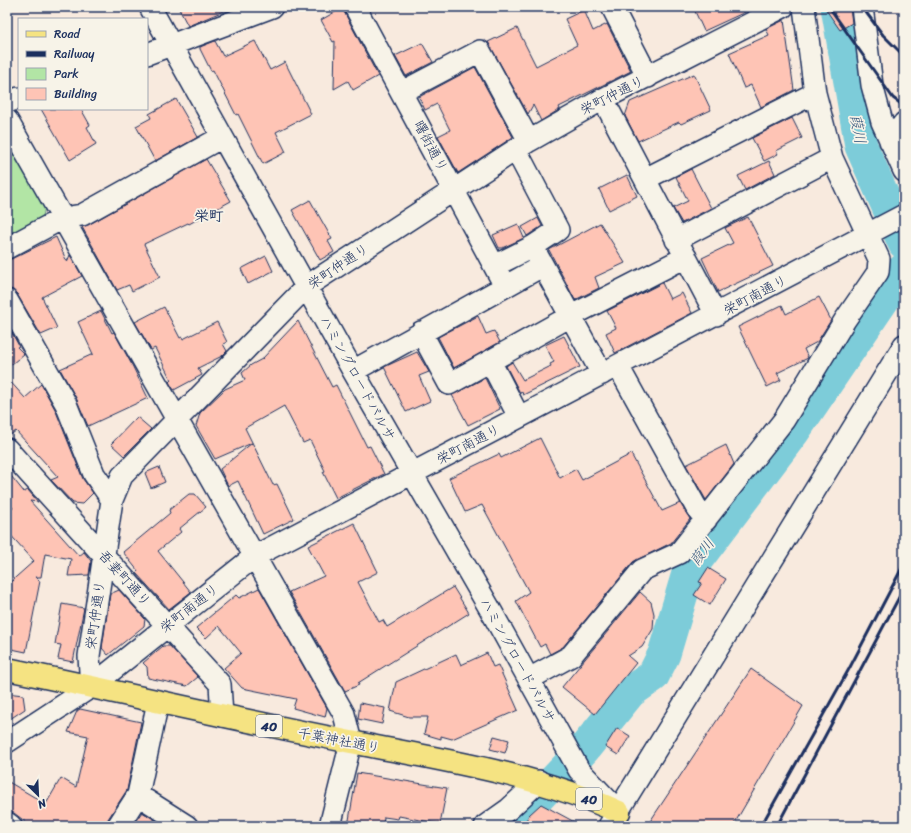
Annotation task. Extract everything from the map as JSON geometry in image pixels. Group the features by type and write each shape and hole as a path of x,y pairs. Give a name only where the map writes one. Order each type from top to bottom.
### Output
{"main road":[{"name":"千葉神社通り","path":"7,669 222,716 535,780"},
{"name":"40","path":"535,780 587,798 614,819"}],"street":[{"name":"ハミングロードパルサ","path":"150,7 353,371 529,679 579,770 614,819"},
{"name":"曙街通り","path":"355,7 496,265 505,286"},
{"path":"612,7 648,77"},
{"name":"栄町仲通り","path":"91,687 89,656 112,500 122,476 306,286 522,146 603,99 783,7"},
{"path":"529,679 570,656 642,570 679,553 784,420 845,320 878,272 879,259 874,231 832,158 815,93 804,7"},
{"path":"862,7 872,85 882,122 904,172"},
{"path":"148,54 260,9"},
{"path":"402,92 480,51 558,230 532,247 496,265"},
{"path":"645,179 815,93"},
{"path":"7,102 18,98"},
{"path":"603,99 716,315"},
{"path":"7,120 344,714 351,742 330,826"},
{"path":"890,141 904,123"},
{"path":"7,248 63,218 82,215 222,137"},
{"path":"421,332 449,384 569,317 832,158"},
{"name":"栄町南通り","path":"7,742 91,687 255,556 903,216"},
{"path":"532,247 569,317 610,370 706,520"},
{"path":"353,371 542,266"},
{"path":"7,300 66,404 94,474 112,500"},
{"path":"614,819 904,344"},
{"path":"490,361 519,417"},
{"name":"吾妻町通り","path":"7,449 104,554 220,684 222,716"},
{"path":"118,826 138,795 158,702"},
{"path":"485,826 518,801 535,780"},
{"path":"138,795 187,826"},
{"path":"7,824 11,826"}],"green space":[{"path":"7,137 45,207 42,221 7,240"}],"building":[{"path":"178,7 233,7 188,26"},
{"path":"693,7 756,7 704,31"},
{"path":"824,7 850,7 852,23 840,30"},
{"path":"342,8 378,76 353,90 348,81 334,89 335,41 333,42 321,20"},
{"path":"584,10 593,31 607,24 631,71 559,107 560,109 541,121 533,105 528,114 488,42 517,28 536,66 577,45 565,19"},
{"path":"784,20 794,90 761,107 751,85 744,88 729,53 769,35 766,29"},
{"path":"215,41 223,56 255,41 270,70 285,62 311,114 276,132 286,152 263,164 238,114 236,115 213,70 211,71 200,49 200,47"},
{"path":"422,43 433,62 406,76 395,56"},
{"path":"475,67 513,137 458,173 438,136 450,130 437,104 425,110 419,97"},
{"path":"694,74 711,110 681,124 679,122 638,141 625,116 630,102"},
{"path":"176,99 198,137 155,161 136,126 151,118 149,114"},
{"path":"42,110 82,110 90,125 87,127 96,144 70,160"},
{"path":"792,118 802,138 776,151 778,154 764,161 752,138"},
{"path":"206,159 231,201 189,224 188,223 144,244 160,277 132,291 129,285 117,290 82,227"},
{"path":"769,161 775,174 745,190 738,176"},
{"path":"691,169 711,208 682,223 673,208 688,201 676,177"},
{"path":"627,175 637,196 609,210 599,189"},
{"path":"310,200 332,239 328,241 334,252 320,260 292,210"},
{"path":"748,217 773,266 718,292 702,258 733,243 725,228"},
{"path":"538,218 542,226 527,236 522,227"},
{"path":"600,223 625,263 595,277 599,288 575,300 549,250"},
{"path":"518,224 524,238 499,248 493,235"},
{"path":"56,237 67,262 70,255 82,276 42,297 57,328 41,335 17,294 13,290 7,288 7,261"},
{"path":"266,256 273,271 248,284 241,269"},
{"path":"662,283 670,299 682,293 692,313 615,353 606,333 616,328 607,311"},
{"path":"819,297 831,320 817,342 804,349 808,358 777,373 781,380 767,387 738,327 782,305 786,314"},
{"path":"164,307 180,338 182,337 183,339 217,322 227,342 223,344 227,351 222,356 198,368 202,375 174,390 169,382 171,380 155,348 151,350 135,322"},
{"path":"101,311 112,333 114,332 132,365 148,398 88,426 76,398 60,369 93,354 78,322"},
{"path":"478,316 486,334 494,331 500,342 454,368 438,337"},
{"path":"298,321 332,387 336,385 367,447 370,446 384,474 336,498 323,472 325,471 310,440 303,443 284,406 245,428 273,485 277,484 294,519 263,534 238,481 228,486 220,469 252,443 215,459 196,426 200,413 225,389 245,380 242,373 251,365 262,359"},
{"path":"7,324 19,346 17,347 24,354 7,368"},
{"path":"564,336 580,367 523,395 522,392 520,393 506,366 512,362 523,380 551,366 550,364 554,362 545,345"},
{"path":"417,352 429,372 419,376 430,401 406,412 384,367"},
{"path":"7,378 25,398 41,384 55,409 83,479 93,493 82,504 73,503 51,480 58,477 16,431 7,437"},
{"path":"485,378 500,409 468,425 452,395"},
{"path":"137,417 151,429 124,456 111,444"},
{"path":"540,438 560,478 576,469 582,480 631,454 662,511 680,503 690,519 671,543 633,562 563,647 550,654 545,644 540,647 516,601 529,592 482,505 465,512 449,478 499,454 501,458"},
{"path":"726,445 734,464 706,500 686,465"},
{"path":"159,467 165,482 151,488 145,473"},
{"path":"7,471 24,492 28,490 38,502 30,501 79,556 84,552 91,561 89,575 68,576 71,559 45,554 41,577 36,577 40,581 26,652 7,648 7,585 34,561 7,531 7,514 13,508 7,501"},
{"path":"189,494 195,494 206,507 179,529 181,532 158,551 191,592 169,609 136,573 138,571 123,552 170,513 169,510"},
{"path":"354,523 378,572 358,582 379,622 383,620 387,627 453,587 469,613 358,683 359,685 345,691 289,592 324,576 308,546"},
{"path":"708,568 726,579 710,605 694,595 702,583 699,582"},
{"path":"259,588 327,708 325,717 293,708 296,699 242,688 224,668 241,653 219,626 206,638 196,628 236,595 239,598"},
{"path":"119,590 145,619 144,626 108,655 102,648 110,594"},
{"path":"640,592 651,602 654,614 653,629 642,647 628,656 636,663 595,714 562,687"},
{"path":"62,604 84,608 73,662 58,659 61,645 55,644"},
{"path":"163,646 170,646 198,677 187,686 148,678 147,667 143,663"},
{"path":"487,653 493,667 498,665 518,710 452,739 441,736 441,739 424,734 428,717 409,717 390,711 396,682 456,654 461,665"},
{"path":"751,669 803,706 733,826 647,826"},
{"path":"7,693 23,695 25,709 7,721"},
{"path":"360,703 385,708 382,724 358,719"},
{"path":"80,709 141,722 127,790 108,819 106,826 31,826 14,813 7,811 7,781 46,804 61,778 76,787 88,736 68,732 77,711"},
{"path":"617,728 630,736 618,755 605,747"},
{"path":"494,736 509,740 505,753 490,749"},
{"path":"357,773 447,788 440,824 399,816 398,819 384,817 383,826 348,826"},
{"path":"541,804 582,826 523,826 529,815"},
{"path":"142,812 165,826 132,826"}],"waterway":[{"name":"葭川","path":"837,7 861,146 904,243"},
{"name":"葭川","path":"505,826 530,806 584,749 630,692 653,676 664,654 689,570 794,431 904,269"}],"railway":[{"path":"829,7 893,98 904,106"},
{"path":"862,7 883,35 904,56"},
{"path":"761,826 849,669 904,564"},
{"path":"777,826 904,588"}],"district":[{"name":"栄町","path":"209,216"}]}
